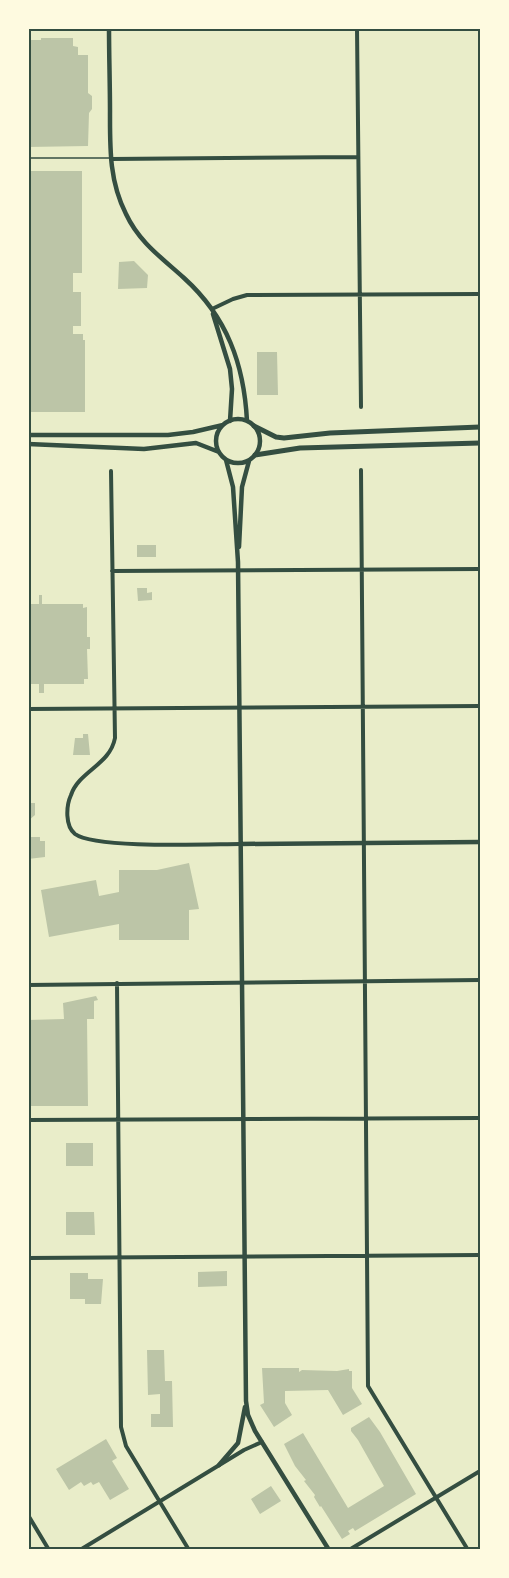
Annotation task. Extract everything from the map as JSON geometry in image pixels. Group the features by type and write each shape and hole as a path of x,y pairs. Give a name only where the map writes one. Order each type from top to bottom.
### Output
{"main road":[{"path":"254,426 276,437 284,438 330,433 480,427"},
{"path":"255,455 300,448 480,443"}],"street":[{"path":"109,28 110,159 115,188 130,222 150,249 187,281 222,323 236,355 246,402 247,421"},
{"path":"357,28 361,407"},
{"path":"110,159 358,157"},
{"path":"212,310 233,299 247,295 480,294"},
{"path":"212,310 230,369 232,389 230,421"},
{"path":"28,435 168,435 223,425 236,419 247,421 254,426 260,437 259,450 249,461 242,487 238,562 246,1401 248,1415 262,1442 329,1550"},
{"path":"219,452 216,438 223,425"},
{"path":"28,444 144,449 196,443 219,452 226,460 233,487 238,562"},
{"path":"226,460 237,464 249,461"},
{"path":"361,470 368,1386 468,1550"},
{"path":"111,471 115,738 111,752 79,782 72,792 68,802 70,828 79,836 136,845 480,842"},
{"path":"112,571 480,569"},
{"path":"28,709 480,706"},
{"path":"28,985 480,980"},
{"path":"117,983 121,1427 126,1446 189,1550"},
{"path":"28,1120 480,1118"},
{"path":"28,1258 480,1255"},
{"path":"219,1464 238,1443 246,1401"},
{"path":"80,1550 219,1464 262,1442"},
{"path":"349,1550 480,1471"},
{"path":"28,1515 49,1550"}],"lane":[{"path":"28,158 110,159"}],"building":[{"path":"41,38 73,38 73,46 78,47 78,55 88,55 88,93 92,96 92,109 89,113 88,146 28,147 28,40 41,40"},
{"path":"28,171 82,171 82,273 73,273 73,292 81,292 81,326 73,326 73,334 83,334 83,340 85,340 85,412 28,412"},
{"path":"134,261 148,275 147,288 118,289 119,262"},
{"path":"257,352 277,352 278,395 257,395"},
{"path":"137,545 156,545 156,557 137,557"},
{"path":"137,588 147,588 147,593 152,592 152,600 138,601"},
{"path":"39,595 42,595 42,604 83,604 83,608 87,607 87,637 90,637 90,649 87,649 88,679 84,679 84,684 44,684 44,693 39,693 39,684 28,684 28,604 39,604"},
{"path":"83,734 88,734 90,755 73,755 75,738 83,738"},
{"path":"28,803 35,803 35,815 28,821"},
{"path":"28,837 40,837 40,841 45,841 45,857 28,859"},
{"path":"189,863 199,909 189,910 189,940 119,940 119,924 49,937 41,890 96,880 99,896 119,892 119,870 157,870"},
{"path":"96,996 98,1000 94,1001 94,1019 87,1019 88,1106 28,1106 28,1020 64,1019 63,1003"},
{"path":"66,1143 93,1143 93,1166 66,1166"},
{"path":"66,1212 94,1212 95,1235 66,1235"},
{"path":"227,1271 227,1286 198,1287 198,1272"},
{"path":"70,1273 88,1273 88,1279 103,1279 101,1304 85,1304 85,1299 70,1299"},
{"path":"147,1350 164,1350 165,1381 172,1381 173,1427 151,1427 151,1414 160,1414 160,1394 148,1395"},
{"path":"262,1368 299,1368 299,1372 302,1370 349,1369 352,1371 352,1388 362,1404 343,1415 328,1390 285,1391 285,1403 292,1415 274,1427 260,1405 264,1403"},
{"path":"369,1417 416,1494 355,1531 353,1528 348,1531 350,1534 342,1539 304,1481 306,1480 295,1466 284,1444 303,1433 348,1508 384,1486 351,1431 351,1428"},
{"path":"106,1439 117,1458 112,1461 129,1489 110,1500 99,1482 93,1485 91,1482 84,1486 81,1482 69,1490 56,1469"},
{"path":"271,1486 281,1501 260,1514 251,1499"}]}
